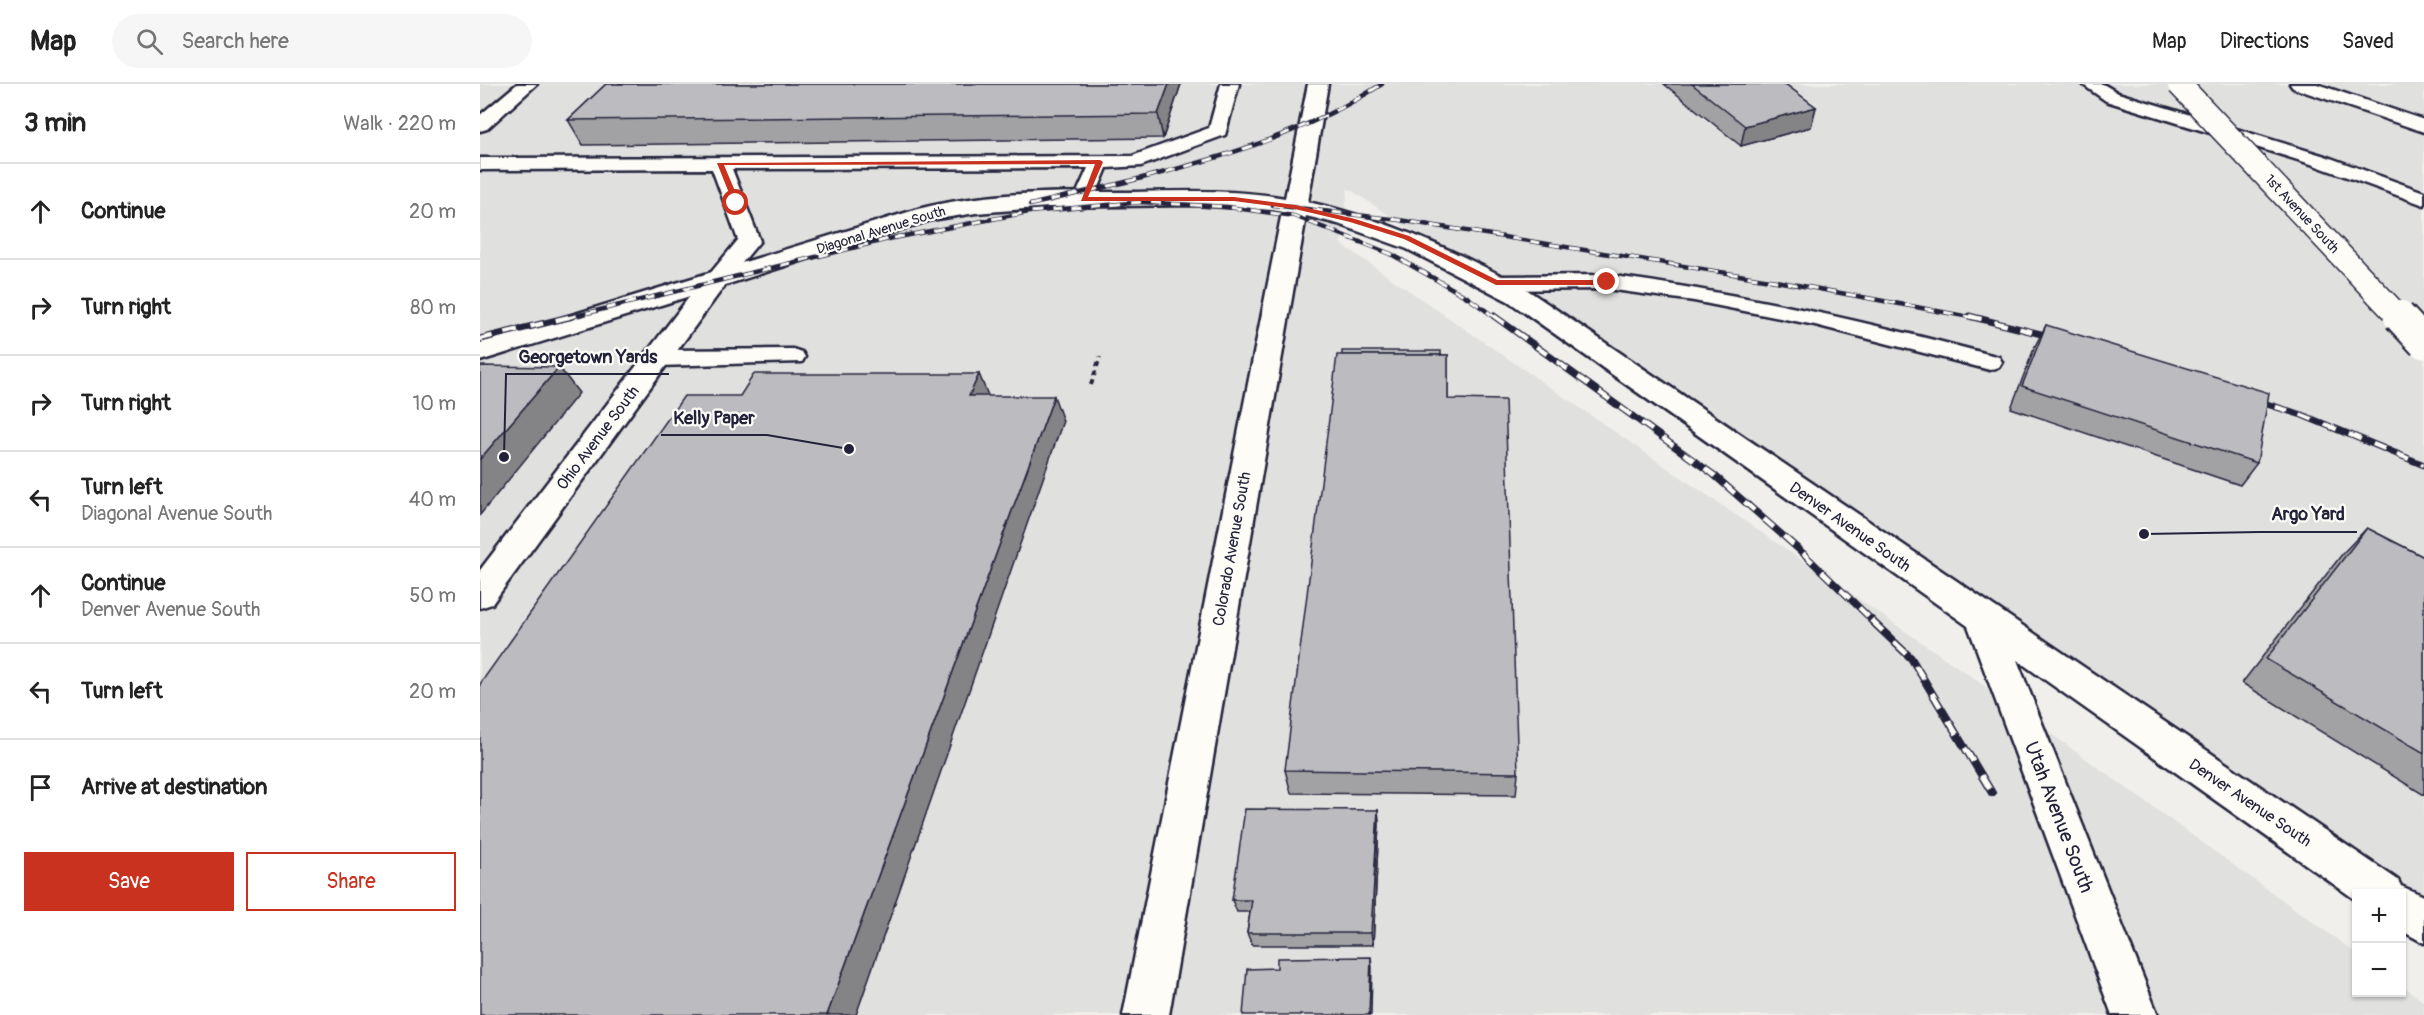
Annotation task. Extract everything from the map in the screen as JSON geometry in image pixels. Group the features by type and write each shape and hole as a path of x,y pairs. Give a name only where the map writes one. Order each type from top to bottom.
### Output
{"street":[{"name":"Colorado Avenue South","path":"1146,1015 1318,84"},
{"name":"1st Avenue South","path":"2180,84 2424,343"},
{"name":"Diagonal Avenue South","path":"480,352 927,214 1014,200 1234,199 1295,207"},
{"name":"Denver Avenue South","path":"1295,207 1353,220 1407,238 1496,283 2376,889"},
{"name":"Ohio Avenue South","path":"480,595 715,281"},
{"name":"Utah Avenue South","path":"1983,619 2135,1015"},
{"path":"2406,909 2424,922"}],"lane":[{"path":"480,125 528,84"},
{"path":"480,164 1134,162 1218,131 1230,84"},
{"path":"2091,84 2112,96 2318,159 2424,199"},
{"path":"2299,84 2424,126"},
{"path":"1084,199 1100,162"},
{"path":"715,281 749,241 720,163"},
{"path":"1496,283 1607,282 1694,294 1815,318 1990,362"},
{"path":"658,358 793,357"}],"path":[{"path":"1091,385 1101,357"}],"shaded area":[{"path":"480,84 2424,84 2424,911 2406,899 2406,889 2391,889 1348,188 1341,244 1972,677 2352,950 2352,997 2406,997 2406,988 2424,1002 2424,1015 480,1015"}],"building":[{"path":"606,84 1169,84 1158,114 568,120"},
{"path":"1692,84 1785,84 1816,107 1745,126"},
{"path":"2046,325 2269,393 2257,463 2022,386"},
{"path":"1342,351 1441,351 1441,355 1342,355"},
{"path":"1337,355 1448,355 1448,399 1505,400 1518,773 1285,770"},
{"path":"480,366 559,367 480,459"},
{"path":"754,374 979,374 969,396 1054,396 827,1015 480,1015 480,684 684,396 740,396"},
{"path":"2367,528 2424,557 2424,753 2266,659"},
{"path":"1245,809 1378,810 1371,933 1247,933 1252,900 1232,900"},
{"path":"1371,957 1369,1015 1243,1015 1247,969 1277,968 1277,958"}],"railway":[{"path":"1030,205 1166,172 1256,145 1341,108 1382,84"},
{"path":"894,238 1029,212 1141,202 1228,207 1294,216 1391,254 1467,297 1496,318"},
{"path":"1273,205 1399,220 1776,281 1975,318"},
{"path":"567,318 901,236"},
{"path":"480,339 573,316"},
{"path":"1494,316 1714,475 1805,555 1873,621"},
{"path":"1969,316 2057,338"},
{"path":"2251,399 2302,415 2424,465"},
{"path":"1871,620 1911,658 1992,793"}],"place":[{"name":"Kelly Paper","path":"849,449"},
{"name":"Georgetown Yards","path":"504,457"},
{"name":"Argo Yard","path":"2144,534"}],"route":[{"path":"736,203 720,163 1100,162 1084,199 1234,199 1295,207 1353,220 1407,238 1467,266 1496,283 1607,282"}]}
